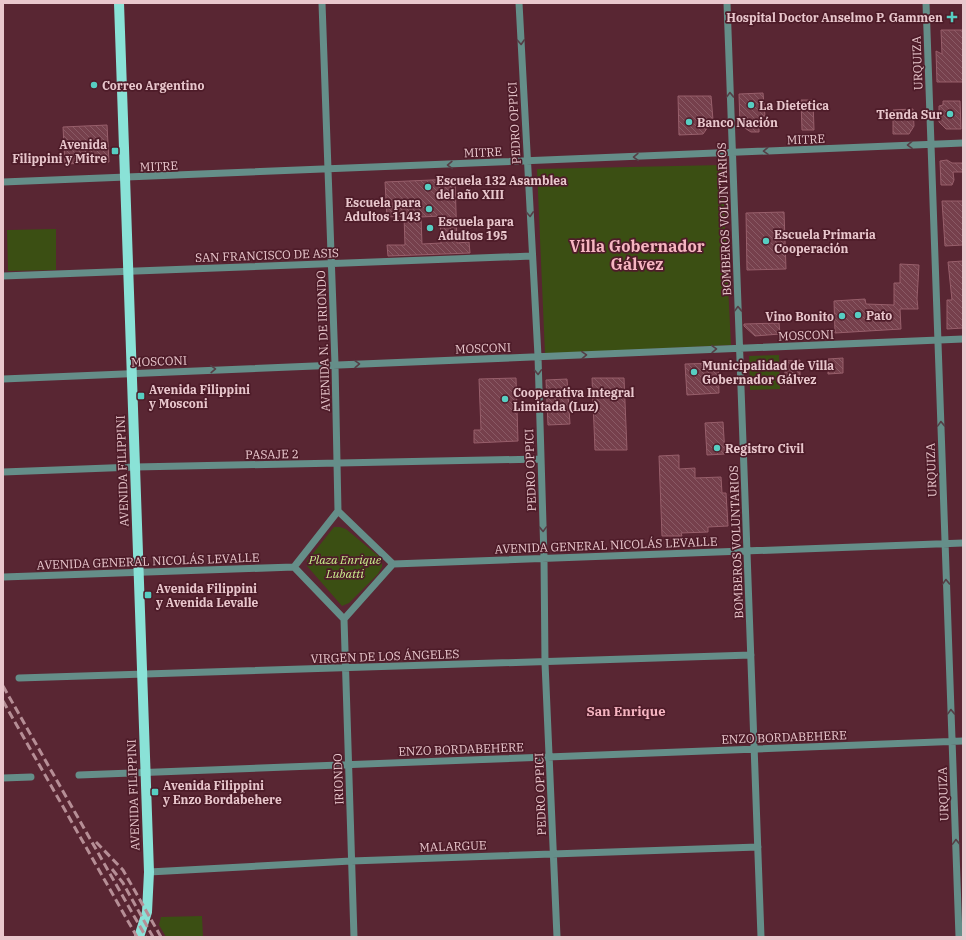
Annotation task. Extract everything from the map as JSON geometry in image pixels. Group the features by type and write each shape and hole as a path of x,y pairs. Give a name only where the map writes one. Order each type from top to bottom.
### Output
{"main road":[{"name":"AVENIDA FILIPPINI","path":"119,3 149,872 147,912 139,937"}],"street":[{"name":"AVENIDA N. DE IRIONDO","path":"322,3 336,364 338,511"},
{"name":"PEDRO OPPICI","path":"519,3 538,356 544,558 545,662 557,937"},
{"name":"BOMBEROS VOLUNTARIOS","path":"727,3 761,937"},
{"name":"URQUIZA","path":"926,3 959,937"},
{"name":"MITRE","path":"3,182 329,170 963,143"},
{"name":"SAN FRANCISCO DE ASIS","path":"3,276 532,256"},
{"name":"MOSCONI","path":"3,379 963,339"},
{"name":"PASAJE 2","path":"3,472 135,467 541,459"},
{"path":"338,511 393,564 344,619 294,567 338,511"},
{"name":"AVENIDA GENERAL NICOLÁS LEVALLE","path":"393,564 963,542"},
{"name":"AVENIDA GENERAL NICOLÁS LEVALLE","path":"3,577 294,567"},
{"name":"IRIONDO","path":"344,619 354,937"},
{"name":"VIRGEN DE LOS ÁNGELES","path":"19,678 751,655"},
{"name":"ENZO BORDABEHERE","path":"79,775 963,741"},
{"path":"3,778 31,778"},
{"name":"MALARGUE","path":"149,872 351,861 758,847"}],"green space":[{"path":"722,165 731,345 545,354 537,169"},
{"path":"56,229 56,270 8,271 7,230"},
{"path":"779,355 780,389 750,390 749,356"},
{"name":"Plaza Enrique Lubatti","path":"334,527 346,529 382,559 382,567 378,574 349,603 342,606 307,566 307,561"},
{"path":"202,916 203,937 166,937 159,925 161,917"}],"building":[{"path":"941,30 963,30 963,82 937,82 936,51 942,54"},
{"name":"La Dietetica","path":"763,93 765,116 759,117 759,132 751,132 740,125 739,94"},
{"path":"678,96 711,96 713,120 703,134 679,135"},
{"path":"801,100 813,100 814,130 802,130"},
{"name":"Tienda Sur","path":"943,101 960,101 961,129 946,129 939,122 939,106 943,105"},
{"path":"913,109 914,126 909,134 893,134 893,110"},
{"path":"107,125 109,162 65,164 63,127"},
{"path":"947,160 952,163 963,163 963,172 953,172 954,180 952,185 941,185 940,161"},
{"path":"455,179 457,243 469,242 470,253 388,256 387,245 405,245 404,216 387,217 385,182","holes":["440,216 441,243 422,244 421,217"]},
{"path":"942,201 963,201 963,245 945,246"},
{"name":"Escuela Primaria Cooperación","path":"784,212 786,269 747,270 746,213"},
{"path":"963,261 963,328 947,329 947,300 952,300 948,262"},
{"path":"900,264 919,265 917,299 918,309 900,309 901,329 835,333 834,301 865,299 866,304 894,305 894,283 900,283"},
{"path":"779,323 780,334 755,336 744,326 744,324"},
{"path":"843,358 843,373 828,374 828,359"},
{"path":"800,360 800,378 785,378 785,361"},
{"path":"718,363 719,393 687,395 685,364"},
{"path":"516,378 518,441 474,443 474,430 481,430 479,379"},
{"path":"592,378 624,378 627,450 595,450"},
{"path":"567,379 570,424 548,425 546,380"},
{"path":"723,422 725,454 707,455 705,423"},
{"path":"679,455 679,469 695,468 695,478 721,477 722,493 726,493 728,526 708,527 708,532 681,533 682,536 662,536 659,456"}],"railway":[{"path":"3,686 146,937"},
{"path":"3,701 137,937"},
{"path":"96,842 123,870 161,937"},
{"path":"112,869 123,883 153,937"}],"place":[{"name":"Hospital Doctor Anselmo P. Gammen","path":"952,17"},
{"name":"Correo Argentino","path":"94,85"},
{"name":"La Dietetica","path":"751,105"},
{"name":"Tienda Sur","path":"950,114"},
{"name":"Banco Nación","path":"689,122"},
{"name":"Avenida Filippini y Mitre","path":"115,151"},
{"name":"Escuela 132 Asamblea del año XIII","path":"428,187"},
{"name":"Escuela para Adultos 1143","path":"429,209"},
{"name":"Escuela para Adultos 195","path":"430,228"},
{"name":"Escuela Primaria Cooperación","path":"766,241"},
{"name":"Pato","path":"858,315"},
{"name":"Vino Bonito","path":"842,316"},
{"name":"Municipalidad de Villa Gobernador Gálvez","path":"694,372"},
{"name":"Avenida Filippini y Mosconi","path":"141,396"},
{"name":"Cooperativa Integral Limitada (Luz)","path":"505,399"},
{"name":"Registro Civil","path":"717,448"},
{"name":"Avenida Filippini y Avenida Levalle","path":"148,595"},
{"name":"Avenida Filippini y Enzo Bordabehere","path":"155,792"}],"district":[{"name":"Villa Gobernador Gálvez","path":"637,255"},
{"name":"San Enrique","path":"626,711"}]}
